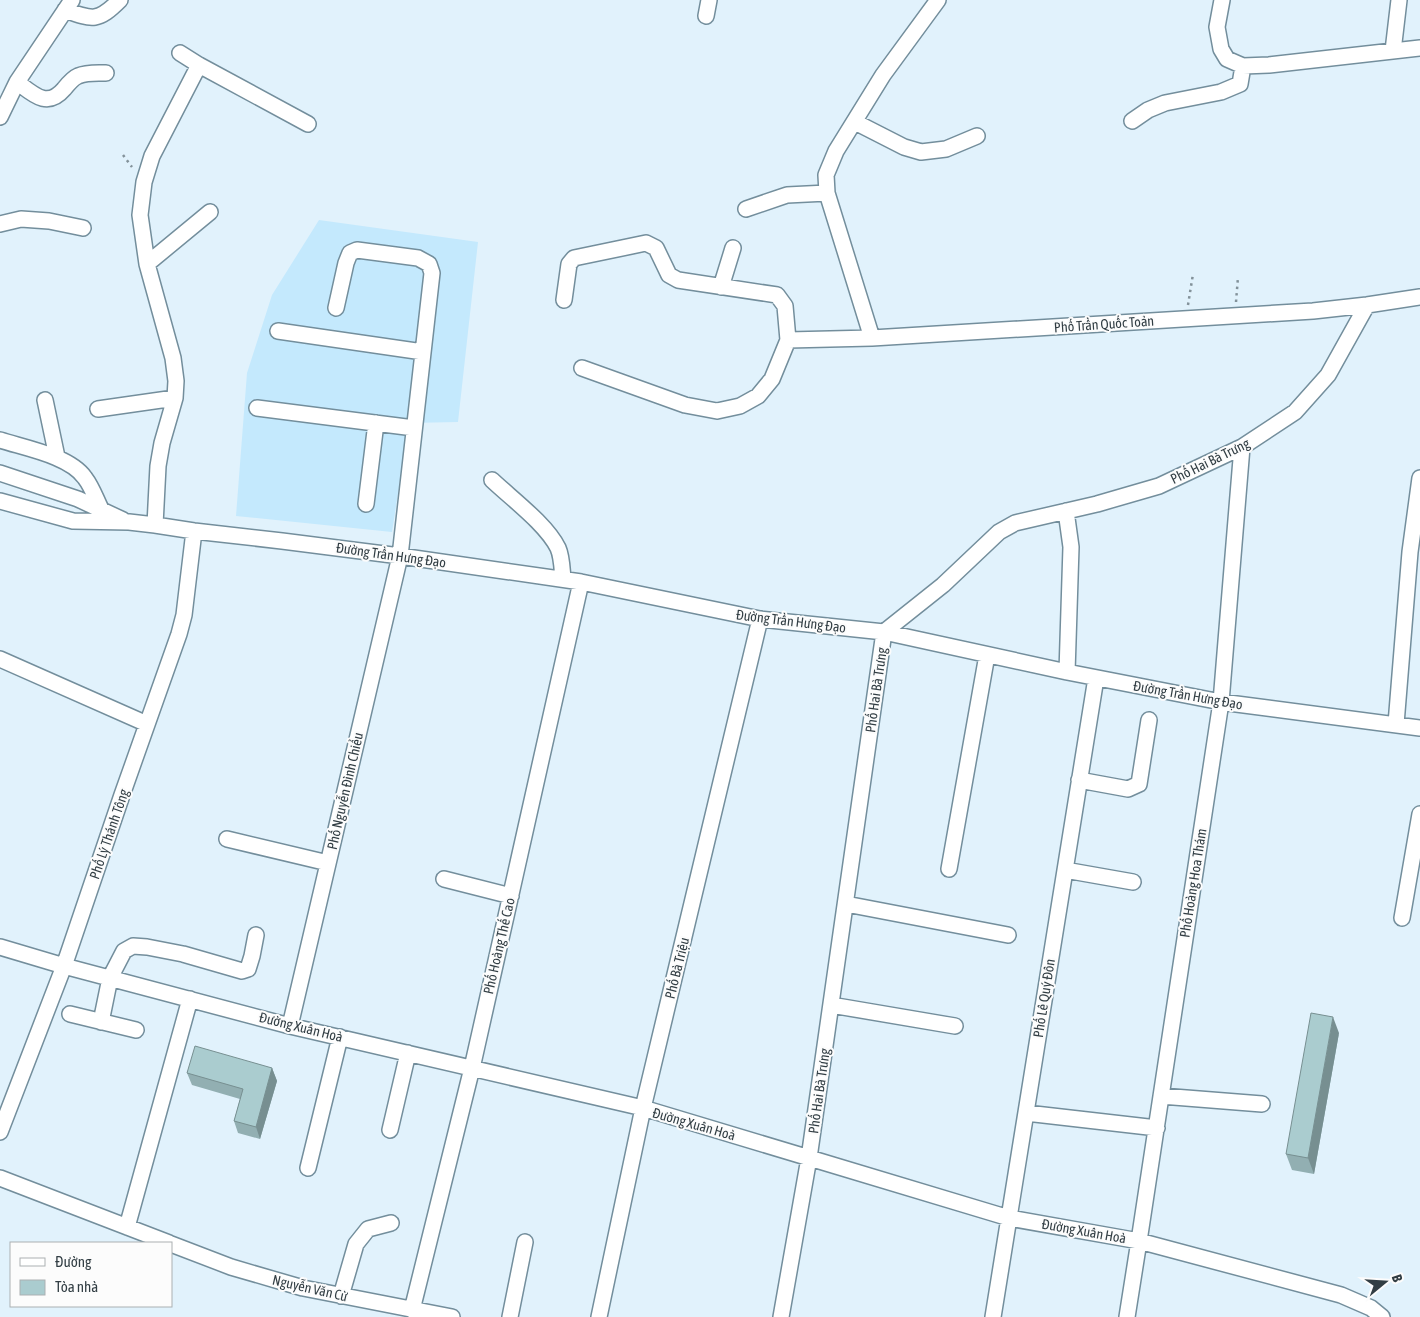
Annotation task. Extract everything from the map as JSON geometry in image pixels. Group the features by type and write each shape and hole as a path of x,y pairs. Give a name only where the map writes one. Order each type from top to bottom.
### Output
{"street":[{"path":"0,117 17,82 68,5 88,18 100,17 120,0"},
{"path":"706,16 709,0"},
{"path":"872,338 827,194 826,175 836,151 883,75 938,0"},
{"path":"1222,0 1217,28 1221,49 1227,59 1243,66 1269,65 1420,48"},
{"path":"1393,51 1399,0"},
{"path":"180,53 308,124"},
{"path":"155,525 158,466 162,442 175,398 176,381 173,358 147,264 140,215 144,182 152,156 200,65"},
{"path":"1132,121 1148,110 1166,103 1221,92 1240,84 1243,66"},
{"path":"17,82 40,98 47,99 59,94 76,76 86,73 106,73"},
{"path":"855,122 904,147 922,152 946,149 977,136"},
{"path":"746,209 787,195 827,194"},
{"path":"147,264 210,212"},
{"path":"0,224 21,220 49,221 82,228"},
{"path":"564,300 569,264 574,258 646,243 656,248 669,275 678,280 778,295 785,306 788,340 772,379 758,396 740,406 717,411 685,405 582,368"},
{"path":"721,287 734,248"},
{"name":"Phố Nguyễn Đình Chiểu","path":"290,1026 400,556 432,273 429,264 418,258 357,250 350,253 336,308"},
{"name":"Phố Trần Quốc Toản","path":"788,340 872,338 1312,311 1420,297"},
{"name":"Phố Hai Bà Trưng","path":"781,1317 809,1158 884,632 943,585 999,532 1015,523 1097,504 1159,486 1242,447 1295,412 1328,375 1367,305"},
{"path":"278,330 423,352"},
{"path":"98,409 175,398"},
{"path":"46,400 57,458"},
{"path":"257,408 414,428"},
{"path":"366,504 376,423"},
{"path":"0,440 74,465 85,478 101,509"},
{"name":"Phố Hoàng Hoa Thám","path":"1127,1317 1140,1242 1220,702 1242,447"},
{"name":"Đường Trần Hưng Đạo","path":"0,473 78,499 129,522"},
{"path":"1396,724 1410,552 1420,478"},
{"path":"492,480 540,524 553,540 558,550 563,579"},
{"name":"Đường Trần Hưng Đạo","path":"0,501 73,521 129,522 155,525 563,579 760,620 884,632 1067,672 1220,702 1420,728"},
{"path":"1066,511 1071,547 1067,672"},
{"name":"Phố Lý Thánh Tông","path":"0,1132 64,966 179,634 184,615 194,531"},
{"name":"Phố Hoàng Thế Cao","path":"412,1310 472,1068 581,582"},
{"name":"Phố Bà Triệu","path":"599,1317 643,1108 760,620"},
{"path":"949,869 987,655"},
{"path":"0,659 147,724"},
{"name":"Phố Lê Quý Đôn","path":"993,1317 1096,678"},
{"path":"1079,780 1128,789 1139,784 1149,720"},
{"path":"1402,918 1420,814"},
{"path":"227,839 328,863"},
{"path":"1065,870 1133,882"},
{"path":"444,879 511,896"},
{"path":"846,904 1008,935"},
{"path":"101,1022 110,978 124,951 133,946 147,947 184,954 242,971 248,969 256,935"},
{"name":"Đường Xuân Hoà","path":"0,947 64,966 290,1026 643,1108 1009,1218 1140,1242 1341,1296 1370,1308 1382,1317"},
{"path":"127,1227 190,999"},
{"path":"831,1005 955,1026"},
{"path":"70,1014 136,1030"},
{"path":"308,1168 340,1037"},
{"path":"390,1130 408,1053"},
{"path":"1161,1096 1262,1104"},
{"path":"1026,1113 1157,1128"},
{"name":"Nguyễn Văn Cừ","path":"0,1178 165,1242"},
{"path":"341,1296 356,1244 368,1229 391,1223"},
{"path":"510,1317 524,1242"},
{"name":"Nguyễn Văn Cừ","path":"172,1245 231,1267 303,1288 452,1317"}],"path":[{"path":"1185,318 1193,274"},
{"path":"1234,316 1238,277"}],"shaded area":[{"path":"319,220 478,242 458,422 409,423 392,532 236,516 247,373 272,295"}],"building":[{"path":"1311,1013 1333,1017 1308,1158 1286,1154"},
{"path":"195,1046 272,1068 256,1127 234,1121 243,1089 187,1073"}]}
